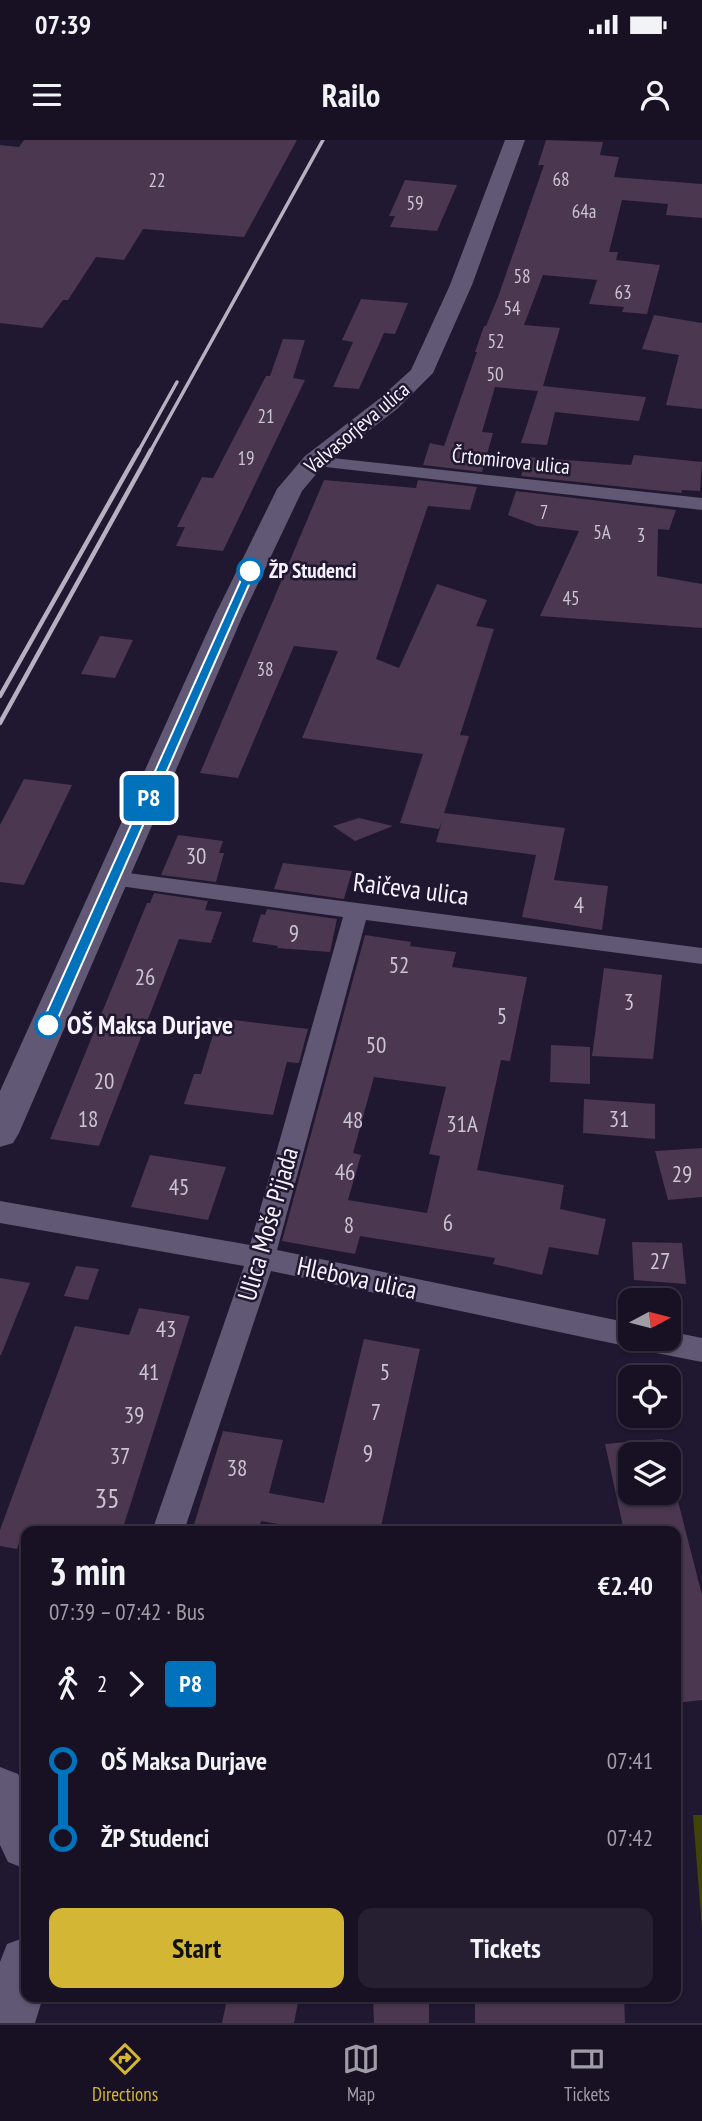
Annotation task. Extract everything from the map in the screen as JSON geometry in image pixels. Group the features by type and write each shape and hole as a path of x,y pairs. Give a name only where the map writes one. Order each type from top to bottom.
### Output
{"street":[{"name":"Valvasorjeva ulica","path":"0,1133 290,489 314,461 388,404 421,373 461,285 515,140"},
{"name":"Črtomirova ulica","path":"314,461 702,504"},
{"name":"Raičeva ulica","path":"113,879 702,956"},
{"name":"Ulica Moše Pijada","path":"170,1526 261,1258 356,912"},
{"name":"Hlebova ulica","path":"0,1212 261,1258 618,1332"},
{"path":"681,1346 702,1350"},
{"path":"0,1791 21,1834"},
{"path":"8,2023 21,1980"}],"green space":[{"path":"693,1815 702,1815 702,1929"}],"building":[{"path":"24,140 297,140 244,237 143,229 124,260 96,257 68,300 63,300 42,328 0,323 0,145 19,147"},
{"path":"546,140 603,142 600,155 619,157 614,177 702,184 702,218 666,215 668,204 622,200 609,252 618,252 616,260 660,265 647,314 622,312 624,307 589,304 597,280 543,275 524,325 560,328 543,386 646,397 639,421 555,412 547,445 521,443 538,391 495,387 482,432 493,433 482,472 423,465 430,443 444,446 484,326 498,297 544,165 538,165"},
{"path":"405,180 457,185 437,231 390,227 395,216 389,216"},
{"path":"361,299 408,303 395,334 384,333 359,389 333,387 353,342 342,340"},
{"path":"654,315 702,323 702,409 666,405 679,355 642,349"},
{"path":"283,339 305,340 293,378 305,380 223,551 176,546 185,527 177,527 202,477 213,478 266,376 270,376"},
{"path":"634,455 702,462 700,491 682,490 681,493 521,476 527,457 631,465"},
{"path":"324,480 416,488 418,480 477,487 470,510 428,506 376,659 399,668 437,584 487,600 476,626 494,629 460,735 469,736 444,813 565,828 554,880 608,886 602,930 522,917 536,855 436,842 442,821 439,829 400,823 423,754 302,738 338,651 294,646 238,778 200,773"},
{"path":"516,491 676,510 669,530 658,529 657,576 702,584 702,628 540,616 579,531 537,526 508,515"},
{"path":"100,636 133,640 115,678 81,674"},
{"path":"24,779 72,785 24,885 0,882 0,825"},
{"path":"359,818 393,826 355,841 333,826"},
{"path":"178,835 223,841 219,853 224,853 216,882 161,875"},
{"path":"283,863 352,871 344,899 274,889"},
{"path":"154,893 208,901 205,910 222,912 211,943 179,939 99,1146 50,1139 147,903 150,903"},
{"path":"267,909 337,919 330,952 277,948 278,946 252,942 261,914 265,915"},
{"path":"365,935 411,942 410,946 456,952 452,967 527,977 510,1061 501,1060 477,1170 564,1185 560,1209 606,1219 598,1255 549,1247 542,1275 493,1264 495,1258 360,1236 355,1254 282,1241","holes":["374,1077 446,1087 429,1154 440,1156 427,1213 348,1200 361,1155 353,1153"]},
{"path":"604,968 662,975 653,1059 592,1056"},
{"path":"218,1018 308,1029 299,1063 287,1062 273,1115 184,1104 194,1074 201,1074"},
{"path":"551,1045 590,1047 590,1084 550,1082"},
{"path":"584,1099 655,1104 655,1139 583,1133"},
{"path":"702,1148 702,1197 668,1200 655,1151"},
{"path":"150,1155 226,1167 208,1220 131,1207"},
{"path":"632,1242 682,1243 686,1284 634,1280"},
{"path":"76,1266 99,1269 88,1300 64,1296"},
{"path":"0,1278 30,1283 1,1355 0,1355"},
{"path":"139,1308 190,1316 124,1526 21,1526 17,1549 0,1546 0,1530 75,1326 129,1335"},
{"path":"364,1339 420,1349 381,1526 290,1526 261,1521 260,1526 194,1526 223,1431 283,1440 269,1493 324,1503"},
{"path":"663,1439 664,1442 628,1442"},
{"path":"618,1443 618,1504 605,1444"},
{"path":"618,1505 679,1505 702,1595 702,1700 681,1702 681,1526 623,1526"},
{"path":"226,2002 298,2002 294,2023 222,2023"},
{"path":"373,2002 429,2002 429,2023 374,2023"},
{"path":"475,2002 624,2002 625,2023 475,2023"}],"railway":[{"path":"150,452 323,140"},
{"path":"138,452 177,382"},
{"path":"0,696 139,450"},
{"path":"0,723 151,450"}],"bus line":[{"name":"P8","path":"48,1025 250,571"}],"place":[{"name":"ŽP Studenci","path":"250,571"},
{"name":"OŠ Maksa Durjave","path":"48,1025"}]}
